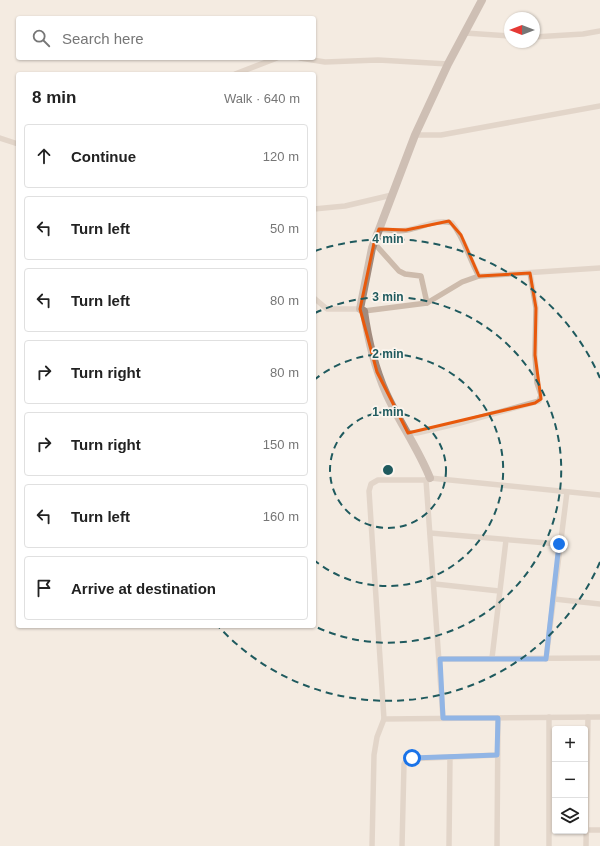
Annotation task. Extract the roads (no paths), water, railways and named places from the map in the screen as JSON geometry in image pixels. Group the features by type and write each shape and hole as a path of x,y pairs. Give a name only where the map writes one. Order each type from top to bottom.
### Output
{"street":[{"path":"443,718 440,659 434,604 435,584 430,533 428,479 408,433 387,395 377,372 362,310 365,276 374,243 415,135 448,64 482,0"},
{"path":"540,37 583,34 600,30"},
{"path":"465,33 504,36"},
{"path":"240,72 272,60"},
{"path":"312,60 325,62 378,60 448,64"},
{"path":"415,135 441,135 600,106"},
{"path":"0,138 16,143"},
{"path":"316,209 345,206 392,196"},
{"path":"379,229 399,231 442,221 452,223 461,235 472,264 479,276"},
{"path":"374,243 399,271 405,274 421,276 427,303"},
{"path":"316,300 327,309 362,310 427,303 462,282 479,276 600,268"},
{"path":"408,433 416,433 460,422 539,400 541,395 536,379 535,355 536,308 530,273"},
{"path":"372,846 374,755 377,737 384,719 369,492 371,484 378,480 428,479 600,495"},
{"path":"546,659 554,599 559,544 567,492"},
{"path":"430,533 559,544"},
{"path":"492,658 506,540"},
{"path":"435,584 499,591"},
{"path":"554,599 600,604"},
{"path":"440,659 600,658"},
{"path":"586,798 588,717"},
{"path":"384,719 600,717"},
{"path":"497,846 498,718"},
{"path":"549,718 552,831 549,846"},
{"path":"402,846 404,764 407,759 497,755"},
{"path":"449,846 450,757"},
{"path":"588,830 600,830"},
{"path":"585,834 586,846"}]}
